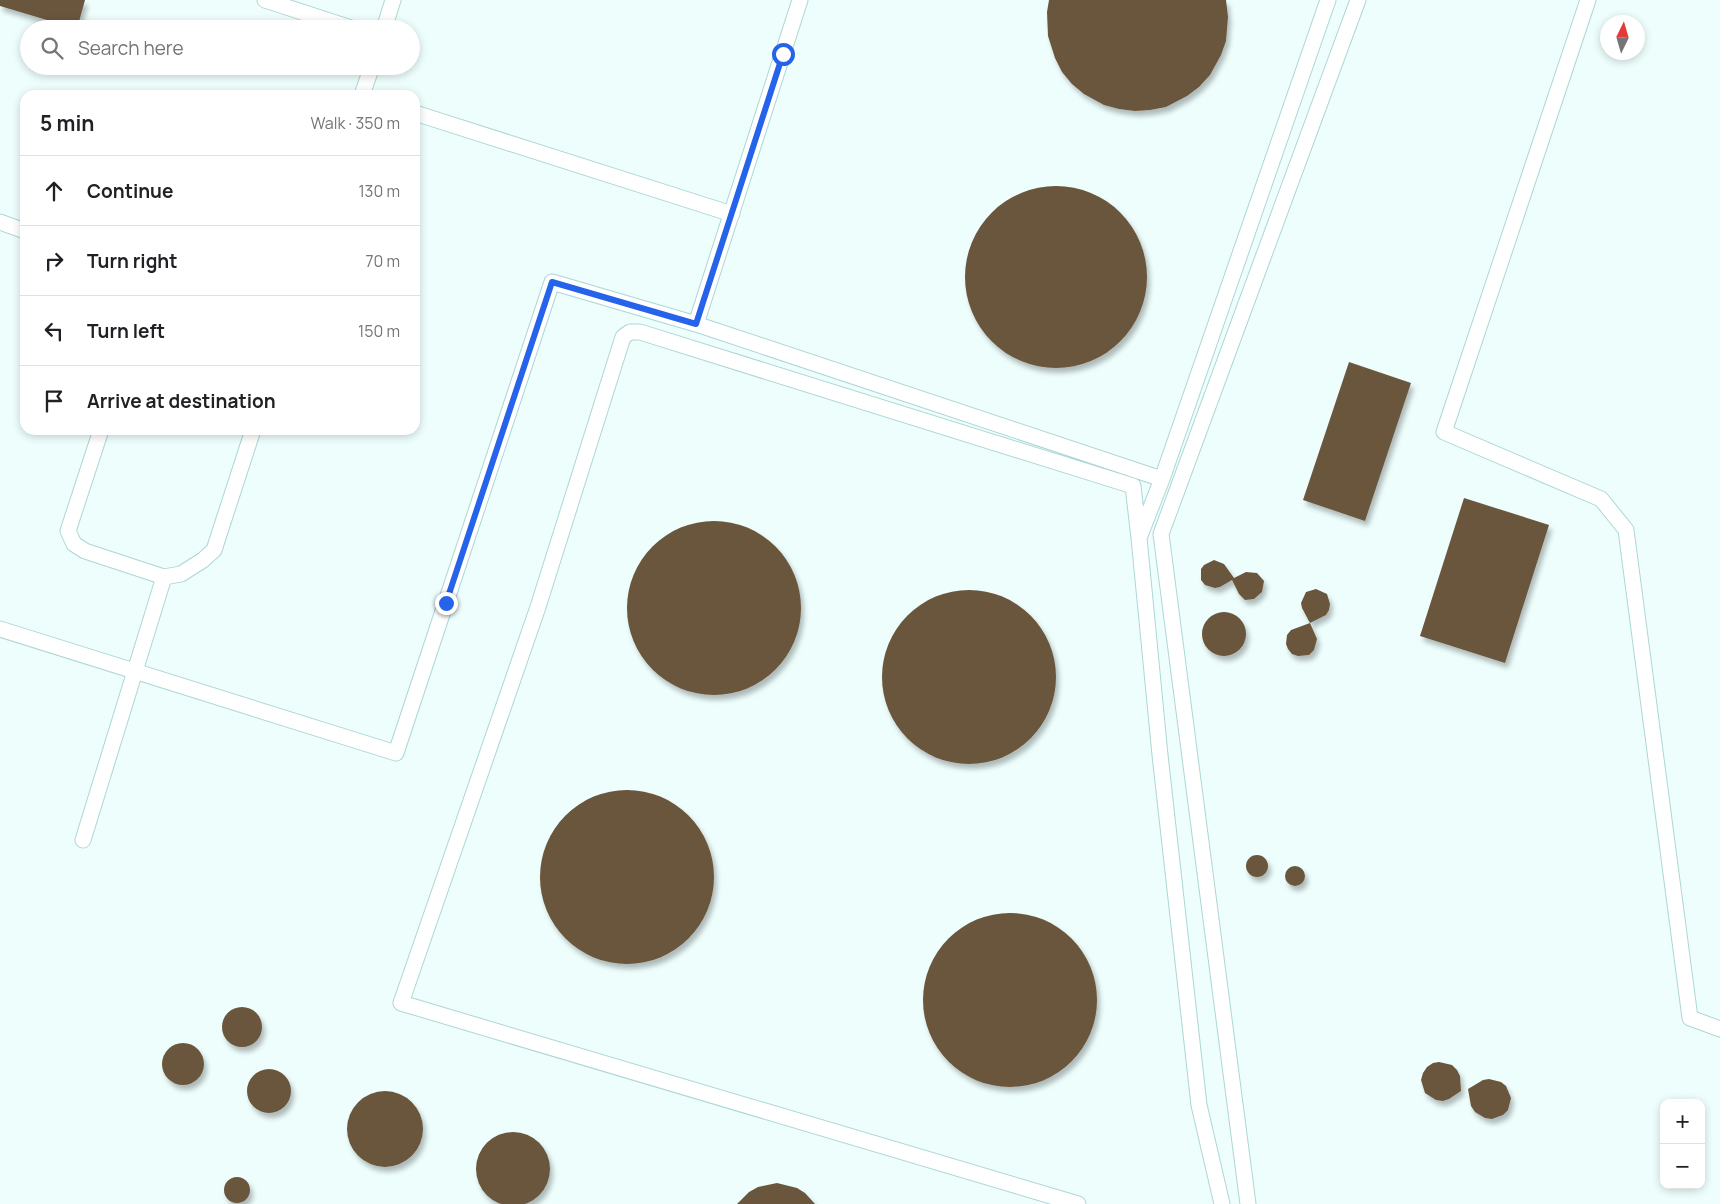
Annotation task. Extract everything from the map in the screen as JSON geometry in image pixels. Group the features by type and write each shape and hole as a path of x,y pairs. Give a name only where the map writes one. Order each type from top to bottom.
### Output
{"street":[{"path":"264,0 326,20"},
{"path":"387,20 393,0"},
{"path":"696,324 800,0"},
{"path":"1139,538 1162,479 1328,0"},
{"path":"1248,1204 1161,534 1358,0"},
{"path":"1588,0 1444,432 1601,499 1626,530 1690,1018 1720,1029"},
{"path":"364,90 369,75"},
{"path":"420,115 732,214"},
{"path":"0,222 20,229"},
{"path":"0,629 396,754 552,282 696,324 1162,479"},
{"path":"1078,1204 401,1003 538,607 623,337 630,332 640,332 1133,486 1160,755 1199,1105 1222,1204"},
{"path":"99,435 68,531 74,544 85,551 164,577 181,574 203,560 214,550 251,435"},
{"path":"83,840 164,577"}],"building":[{"path":"0,0 85,0 79,20 47,20 0,6"},
{"path":"1049,0 1226,0 1228,17 1226,41 1210,75 1187,96 1166,107 1135,111 1119,109 1104,105 1084,94 1062,72 1048,36 1047,12"},
{"path":"1056,186 1074,188 1091,193 1120,213 1140,242 1145,259 1147,277 1145,295 1140,312 1120,341 1091,361 1074,366 1056,368 1038,366 1021,361 992,341 972,312 967,295 965,277 967,259 972,242 992,213 1021,193 1038,188"},
{"path":"1349,362 1411,383 1365,521 1303,500"},
{"path":"1464,498 1549,525 1505,663 1420,636"},
{"path":"714,521 731,523 755,531 781,553 791,567 797,583 801,608 799,625 791,649 769,675 755,685 739,691 714,695 697,693 673,685 647,663 637,649 631,633 627,608 629,591 637,567 659,541 673,531 689,525"},
{"path":"1214,560 1224,564 1234,578 1246,572 1257,573 1264,581 1262,592 1254,599 1245,600 1239,594 1232,580 1215,588 1205,585 1201,580 1201,569 1204,565"},
{"path":"1316,589 1327,594 1330,604 1329,610 1326,615 1310,623 1301,603 1306,592"},
{"path":"969,590 986,592 1002,597 1024,610 1036,622 1052,652 1056,677 1054,694 1049,710 1036,732 1024,744 994,760 969,764 952,762 936,757 914,744 902,732 886,702 882,677 884,660 889,644 902,622 914,610 944,594"},
{"path":"1224,612 1236,616 1242,622 1246,634 1242,646 1236,652 1224,656 1212,652 1206,646 1202,634 1206,622 1212,616"},
{"path":"1310,623 1317,639 1314,650 1309,655 1298,656 1292,654 1286,644 1287,635 1291,630"},
{"path":"627,790 644,792 660,797 682,810 694,822 710,852 714,877 712,894 707,910 694,932 682,944 652,960 627,964 610,962 594,957 572,944 560,932 544,902 540,877 542,860 547,844 560,822 572,810 602,794"},
{"path":"1257,855 1265,858 1268,866 1265,874 1257,877 1249,874 1246,866 1249,858"},
{"path":"1295,866 1302,869 1305,876 1302,883 1295,886 1288,883 1285,876 1288,869"},
{"path":"1010,913 1027,915 1043,920 1065,933 1077,945 1093,975 1097,1000 1095,1017 1090,1033 1077,1055 1065,1067 1035,1083 1010,1087 993,1085 977,1080 955,1067 943,1055 927,1025 923,1000 925,983 930,967 943,945 955,933 985,917"},
{"path":"246,1007 253,1010 259,1016 262,1027 261,1035 253,1044 246,1047 238,1047 231,1044 223,1035 222,1023 225,1016 234,1008"},
{"path":"187,1043 195,1046 201,1052 204,1064 201,1076 195,1082 179,1085 171,1082 165,1076 162,1060 165,1052 171,1046"},
{"path":"1439,1062 1452,1065 1460,1076 1461,1091 1443,1101 1436,1100 1425,1093 1421,1080 1427,1067"},
{"path":"265,1069 273,1069 285,1075 291,1091 285,1107 273,1113 265,1113 253,1107 247,1095 247,1087 253,1075"},
{"path":"1489,1079 1501,1082 1506,1086 1511,1098 1508,1110 1503,1115 1492,1119 1485,1118 1475,1112 1471,1106 1468,1089 1483,1080"},
{"path":"385,1091 399,1094 412,1102 420,1115 423,1129 420,1143 412,1156 399,1164 385,1167 371,1164 358,1156 350,1143 347,1129 350,1115 358,1102 371,1094"},
{"path":"506,1133 520,1133 534,1138 544,1148 549,1162 549,1176 544,1190 534,1200 520,1205 506,1205 492,1200 482,1190 477,1176 477,1162 482,1148 492,1138"},
{"path":"237,1177 246,1181 250,1190 246,1199 237,1203 228,1199 224,1190 228,1181"},
{"path":"777,1183 797,1188 805,1193 815,1204 737,1204 749,1192 758,1187"}],"route":[{"path":"446,603 552,282 696,324 783,54"}]}
